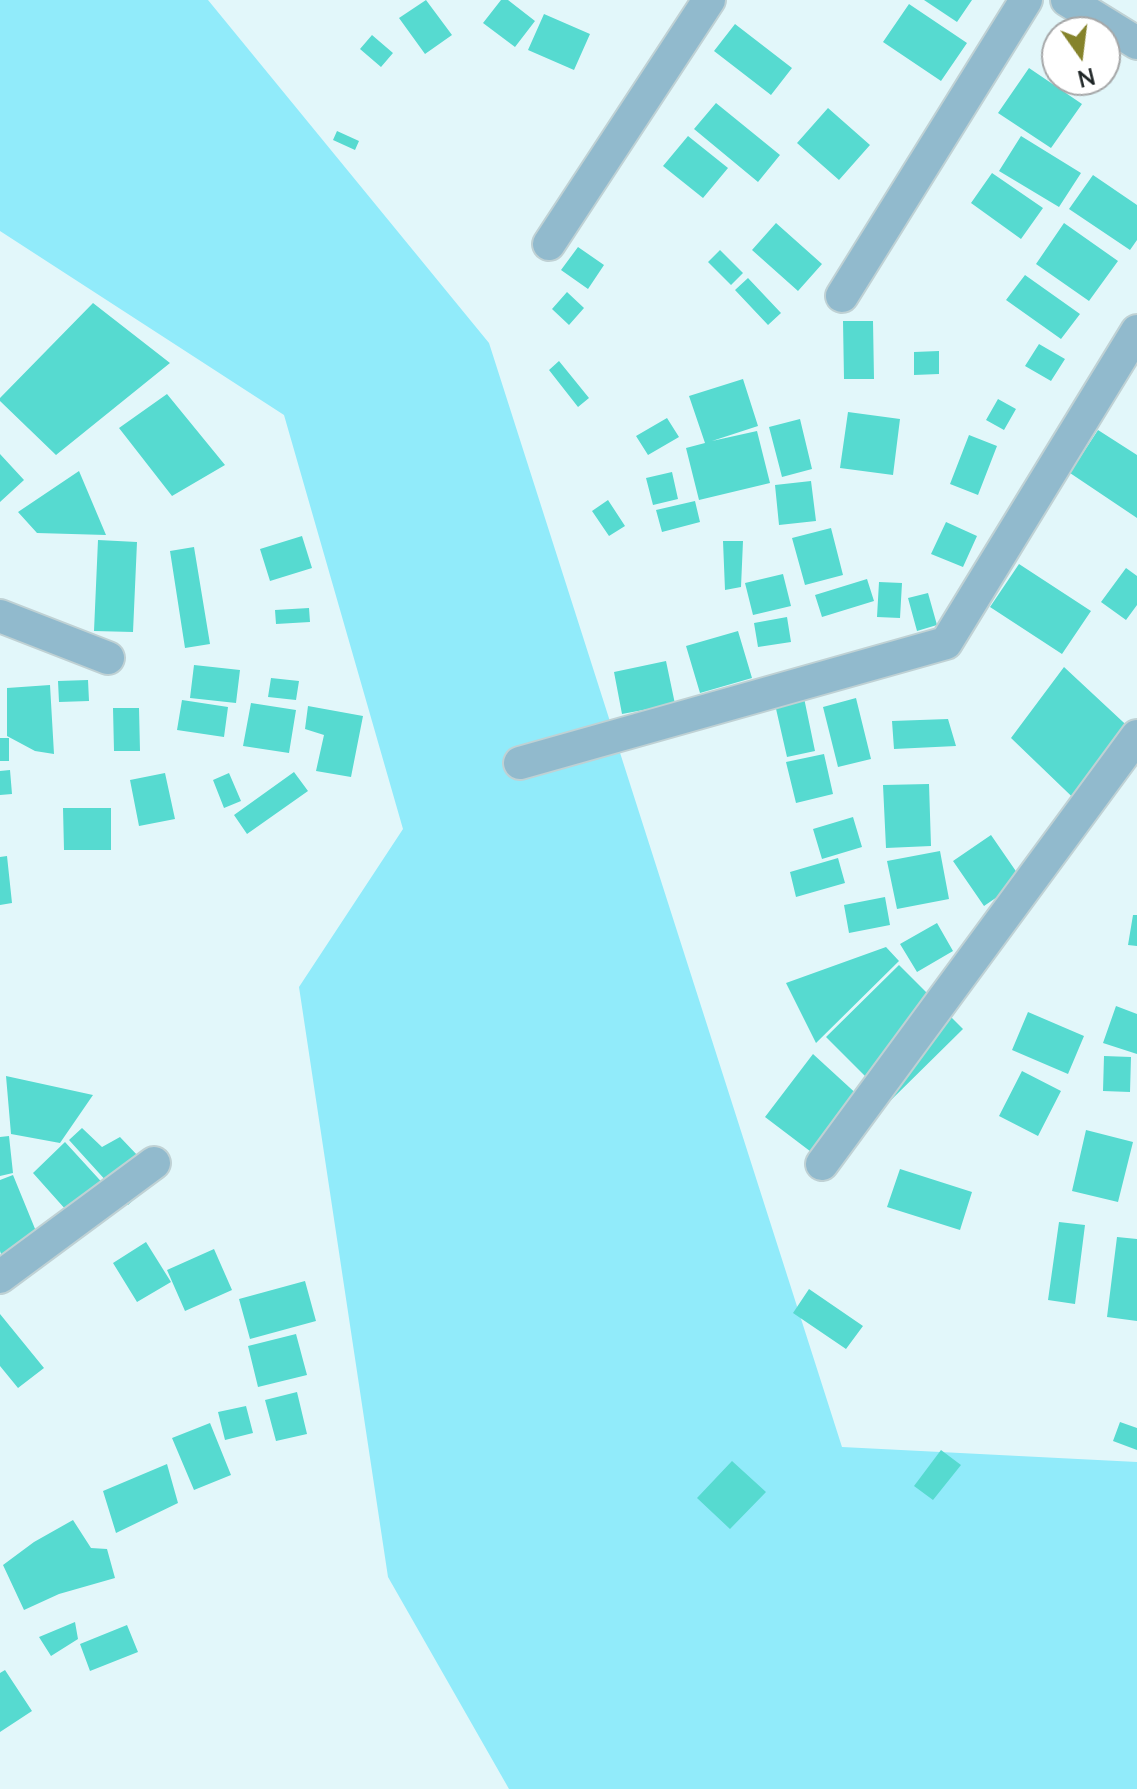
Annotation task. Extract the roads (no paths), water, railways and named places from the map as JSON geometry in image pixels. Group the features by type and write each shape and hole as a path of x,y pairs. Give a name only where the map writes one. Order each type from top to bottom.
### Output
{"street":[{"path":"549,244 709,0"},
{"path":"842,296 1026,0"},
{"path":"1067,0 1137,43"},
{"path":"520,763 946,643 1137,331"},
{"path":"0,616 108,658"},
{"path":"822,1164 1137,736"},
{"path":"0,1277 154,1163"}]}
